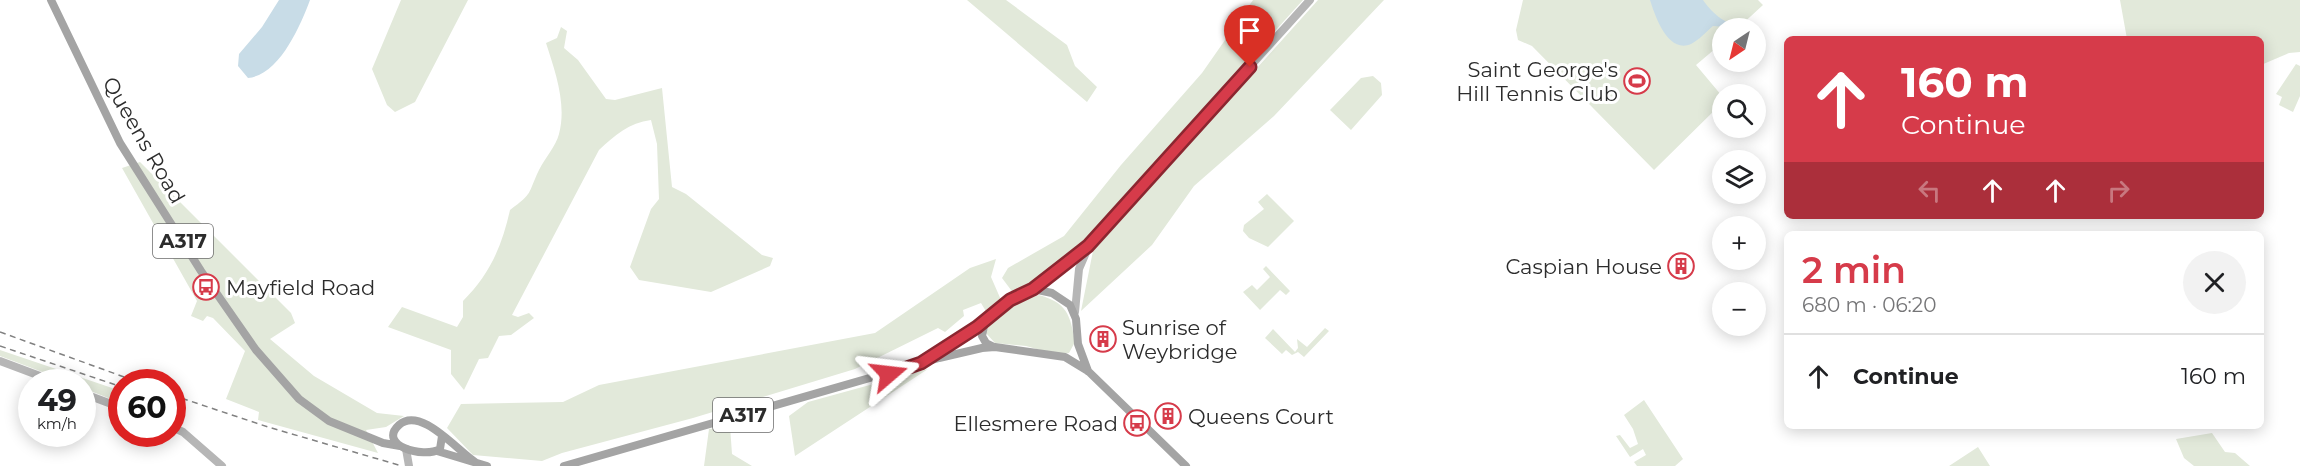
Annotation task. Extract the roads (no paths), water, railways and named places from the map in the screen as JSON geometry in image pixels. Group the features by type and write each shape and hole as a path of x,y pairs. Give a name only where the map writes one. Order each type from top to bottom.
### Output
{"main road":[{"name":"Queens Road","path":"51,0 120,143 201,271 256,350 311,408 340,427 403,448"},
{"path":"1033,289 1088,246 1310,0"},
{"path":"1075,312 1079,269 1088,246"},
{"path":"1033,289 1061,297 1075,312"},
{"name":"A317","path":"564,466 921,363 948,351 1010,300 1033,289"},
{"name":"A317","path":"1075,312 1078,344 1088,371"},
{"path":"986,319 982,336 986,343 995,347"},
{"path":"1065,357 1078,344"},
{"name":"A317","path":"948,351 995,347 1065,357 1088,371 1186,466"},
{"path":"0,361 21,369"},
{"path":"405,421 421,422 482,465 437,451 424,454 410,465 395,431 405,421"},
{"name":"Queens Road","path":"368,436 385,437 395,431"},
{"path":"186,435 222,466"},
{"path":"437,451 443,444 442,436"},
{"path":"403,448 424,454"}],"water":[{"path":"279,0 310,0 294,36 279,59 259,75 248,78 238,66 239,54 262,27"},
{"path":"1650,0 1703,0 1722,18 1712,18 1712,27 1691,44 1683,46 1669,39 1655,15"}],"railway":[{"path":"0,332 108,371"},
{"path":"0,346 108,382"},
{"path":"186,400 268,427 402,466"}],"place":[{"name":"Saint George's Hill Tennis Club","path":"1637,81"},
{"name":"Caspian House","path":"1681,266"},
{"name":"Mayfield Road","path":"206,287"},
{"name":"Sunrise of Weybridge","path":"1103,339"},
{"name":"Queens Court","path":"1168,416"},
{"name":"Ellesmere Road","path":"1137,423"}]}
